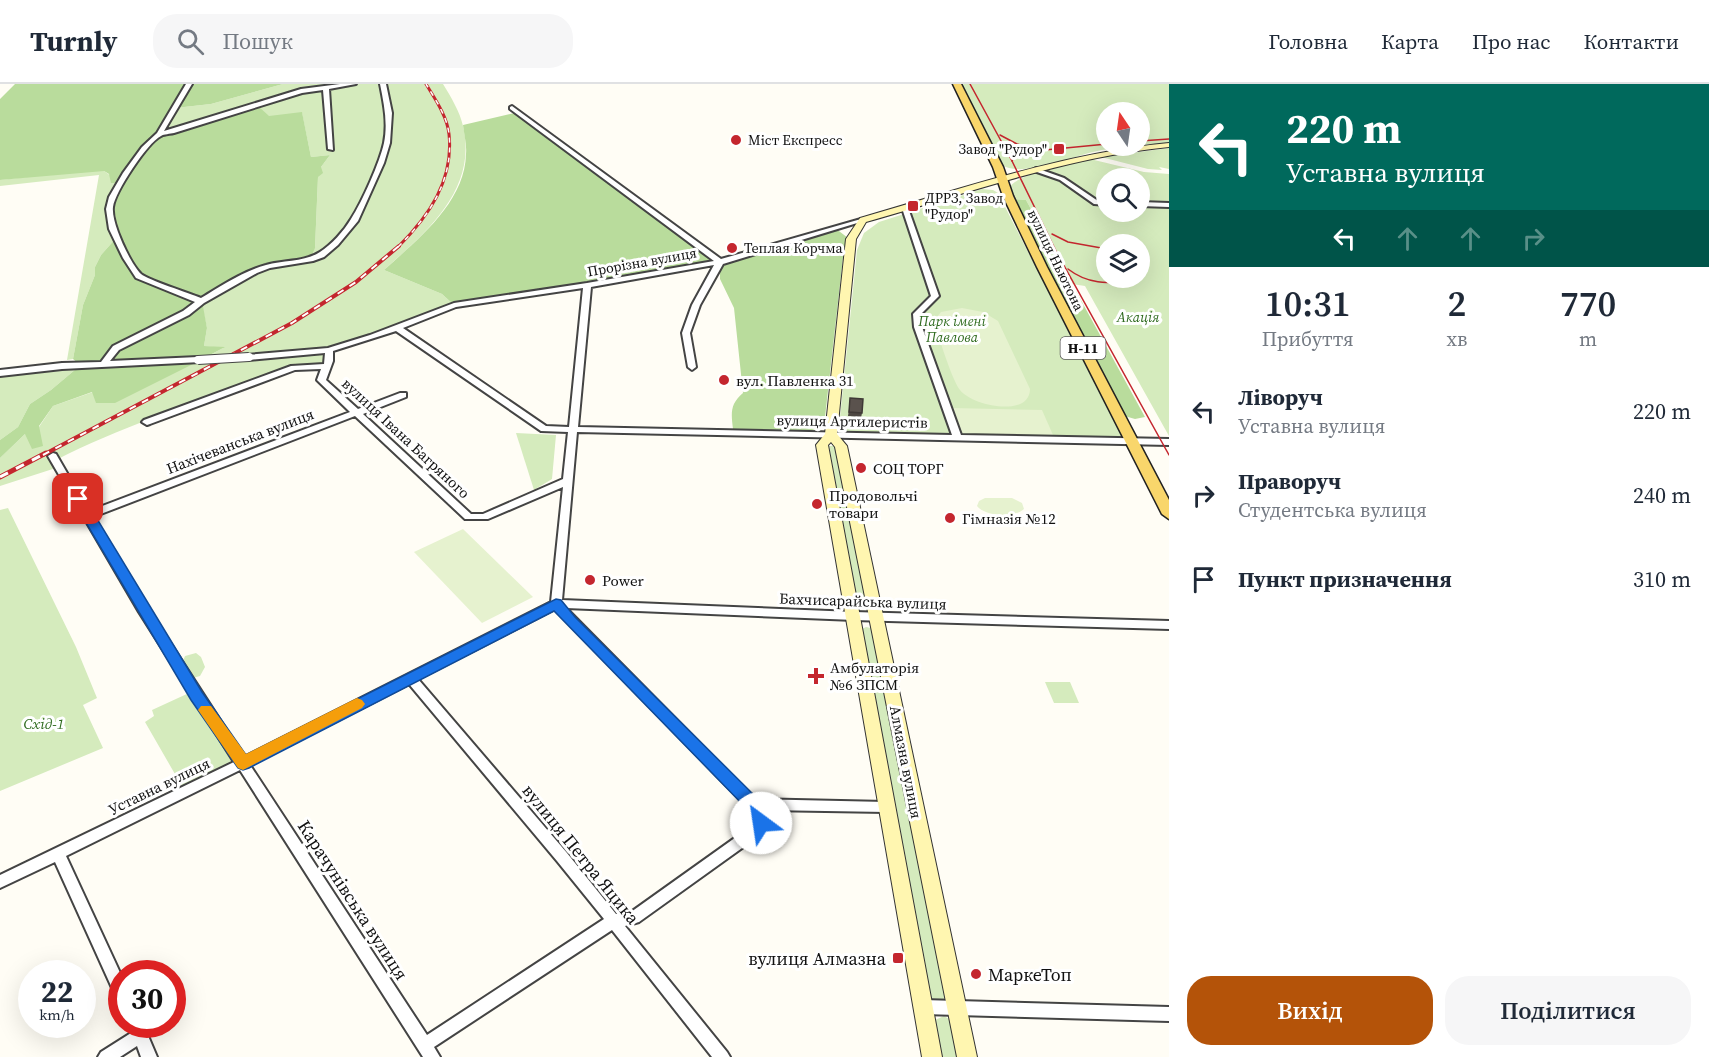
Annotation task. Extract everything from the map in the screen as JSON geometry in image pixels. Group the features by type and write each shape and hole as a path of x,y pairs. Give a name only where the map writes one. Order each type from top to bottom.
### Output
{"main road":[{"name":"Н-11","path":"957,84 1003,179"},
{"name":"вулиця Ньютона","path":"1003,179 1014,210 1169,514"}],"street":[{"path":"189,84 159,134 144,148 112,196 109,209 111,221 127,258 139,276 201,301"},
{"path":"159,134 172,132 302,91 353,84"},
{"path":"104,364 116,348 186,313 201,301 261,268 301,262 321,255 348,228 381,163 387,142 389,113 383,84"},
{"path":"326,89 331,149"},
{"path":"512,108 720,262 696,306 686,333 692,367"},
{"name":"Прорізна вулиця","path":"0,373 329,350 397,328 454,304 587,285 720,262 1036,170 1117,150 1169,145"},
{"path":"1036,170 1062,179 1096,203"},
{"path":"1150,204 1169,205"},
{"path":"905,208 935,296 917,314 918,327 958,438"},
{"name":"Алмазна вулиця","path":"863,220 853,235 849,249 831,435 822,445 932,1057"},
{"path":"428,1051 613,921 634,918 758,830 761,823 760,812 556,604 587,285"},
{"name":"вулиця Артилеристів","path":"397,328 544,429 1169,442"},
{"name":"вулиця Івана Багряного","path":"329,350 329,361 321,380 469,517 484,516 567,481"},
{"path":"147,422 294,368 326,366"},
{"path":"309,367 321,380"},
{"name":"Нахічеванська вулиця","path":"88,515 403,394"},
{"name":"Алмазна вулиця","path":"831,435 841,446 966,1057"},
{"name":"Карачунівська вулиця","path":"53,456 196,696 243,763 428,1051"},
{"name":"Бахчисарайська вулиця","path":"556,604 877,617 1169,625"},
{"name":"Уставна вулиця","path":"0,882 243,763 556,604"},
{"name":"вулиця Петра Яцика","path":"410,677 613,921 722,1057"},
{"path":"752,804 886,807"},
{"path":"58,854 108,963"},
{"path":"923,1007 1169,1014"},
{"path":"106,1057 129,1038"},
{"path":"141,1038 149,1057"}],"green space":[{"path":"15,84 283,84 211,104 175,108 159,133 257,105 269,116 302,112 311,157 330,155 321,167 323,173 318,177 315,248 310,259 269,266 202,301 207,328 204,346 225,347 208,356 79,364 73,359 83,305 101,255 117,237 109,209 121,183 111,183 109,174 104,171 0,180 0,99"},
{"path":"283,84 443,84 463,126 466,149 463,170 456,190 445,208 431,225 384,270 442,294 454,305 329,350 326,366 301,366 177,409 115,433 56,460 59,467 0,486 0,458 25,434 39,427 53,406 197,362 223,348 204,346 207,328 201,301 254,271 315,248 318,177 321,167 330,155 311,157 302,113 159,134 175,108 211,104"},
{"path":"962,84 1169,84 1169,143 1150,144 1150,102 1096,102 1096,152 1033,168 1010,168 1002,165"},
{"path":"519,112 720,262 835,228 848,238 844,249 824,426 809,431 733,429 732,409 743,393 734,308 720,279 720,263 454,305 442,294 384,270 437,219 457,189 464,172 466,154 463,125"},
{"path":"1169,148 1169,169 1159,167 1162,170 1150,169 1101,157 1150,156 1150,151"},
{"name":"Акація","path":"1090,159 1127,168 1096,168 1096,222 1150,222 1150,172 1169,174 1169,436 1085,286 1072,284 1026,200 1013,199 1009,188 1014,183 1059,166"},
{"path":"80,171 104,171 121,183 117,237 101,255 95,267 95,275 83,305 73,359 67,360 99,175 0,186 0,180"},
{"name":"Парк імені Павлова","path":"982,189 998,193 1123,438 849,433 839,427 857,250 864,233 879,222"},
{"path":"1013,199 1026,200 1145,417 1135,419 1121,415"},
{"path":"962,308 983,312 998,321 1030,389 1027,398 1021,404 999,406 987,404 966,396 960,390 934,321 941,312"},
{"path":"197,362 115,403 96,403 92,392 53,406 39,426 43,446 32,449 25,434 0,458 0,440 18,427 30,404 76,369"},
{"path":"76,369 30,404 18,427 0,440 0,377"},
{"path":"952,408 1042,410 1053,435 960,433"},
{"path":"516,433 556,435 552,479 534,490"},
{"path":"829,446 835,446 867,603 865,604 856,599"},
{"path":"985,498 1012,498 1022,503 1024,509 1014,514 993,514 977,506 979,501"},
{"name":"Схід-1","path":"8,508 76,647 97,698 83,705 103,748 0,791 0,510"},
{"path":"463,529 533,597 482,623 414,552"},
{"path":"871,628 945,995 943,1002 933,1002 930,999 862,629"},
{"path":"196,653 201,657 205,667 200,676 193,678 183,661 185,656"},
{"path":"1045,682 1070,682 1079,703 1054,703"},
{"path":"189,693 234,761 231,765 183,788 145,722 154,716 152,710"},
{"path":"944,1016 951,1020 959,1057 941,1057 935,1020"}],"building":[{"path":"850,398 863,399 862,413 849,412"}],"tram line":[{"path":"970,84 1012,161"},
{"path":"1000,135 1017,144 1035,149"},
{"path":"1150,140 1169,139"},
{"path":"1012,161 1014,156 1024,152 1096,145"},
{"path":"1012,161 1057,253 1169,455"},
{"path":"1052,234 1068,242 1096,247"},
{"path":"1068,269 1096,282"}],"railway":[{"path":"399,246 429,210 448,167 450,151 448,127 426,84"},
{"path":"43,455 292,323 356,282 399,246"},
{"path":"0,477 46,453"}],"slow traffic":[{"path":"206,710 243,763 357,704"}],"place":[{"name":"Міст Експресс","path":"736,140"},
{"name":"Завод \"Рудор\"","path":"1059,149"},
{"name":"ДРРЗ, Завод \"Рудор\"","path":"913,206"},
{"name":"Теплая Корчма","path":"732,248"},
{"name":"вул. Павленка 31","path":"724,380"},
{"name":"СОЦ ТОРГ","path":"861,468"},
{"name":"Продовольчі товари","path":"817,504"},
{"name":"Гімназія №12","path":"950,518"},
{"name":"Power","path":"590,580"},
{"name":"Амбулаторія №6 ЗПСМ","path":"816,676"},
{"name":"вулиця Алмазна","path":"898,958"},
{"name":"МаркеТоп","path":"976,974"}],"route":[{"path":"78,499 196,696 243,763 556,604 760,812 761,823"}]}
